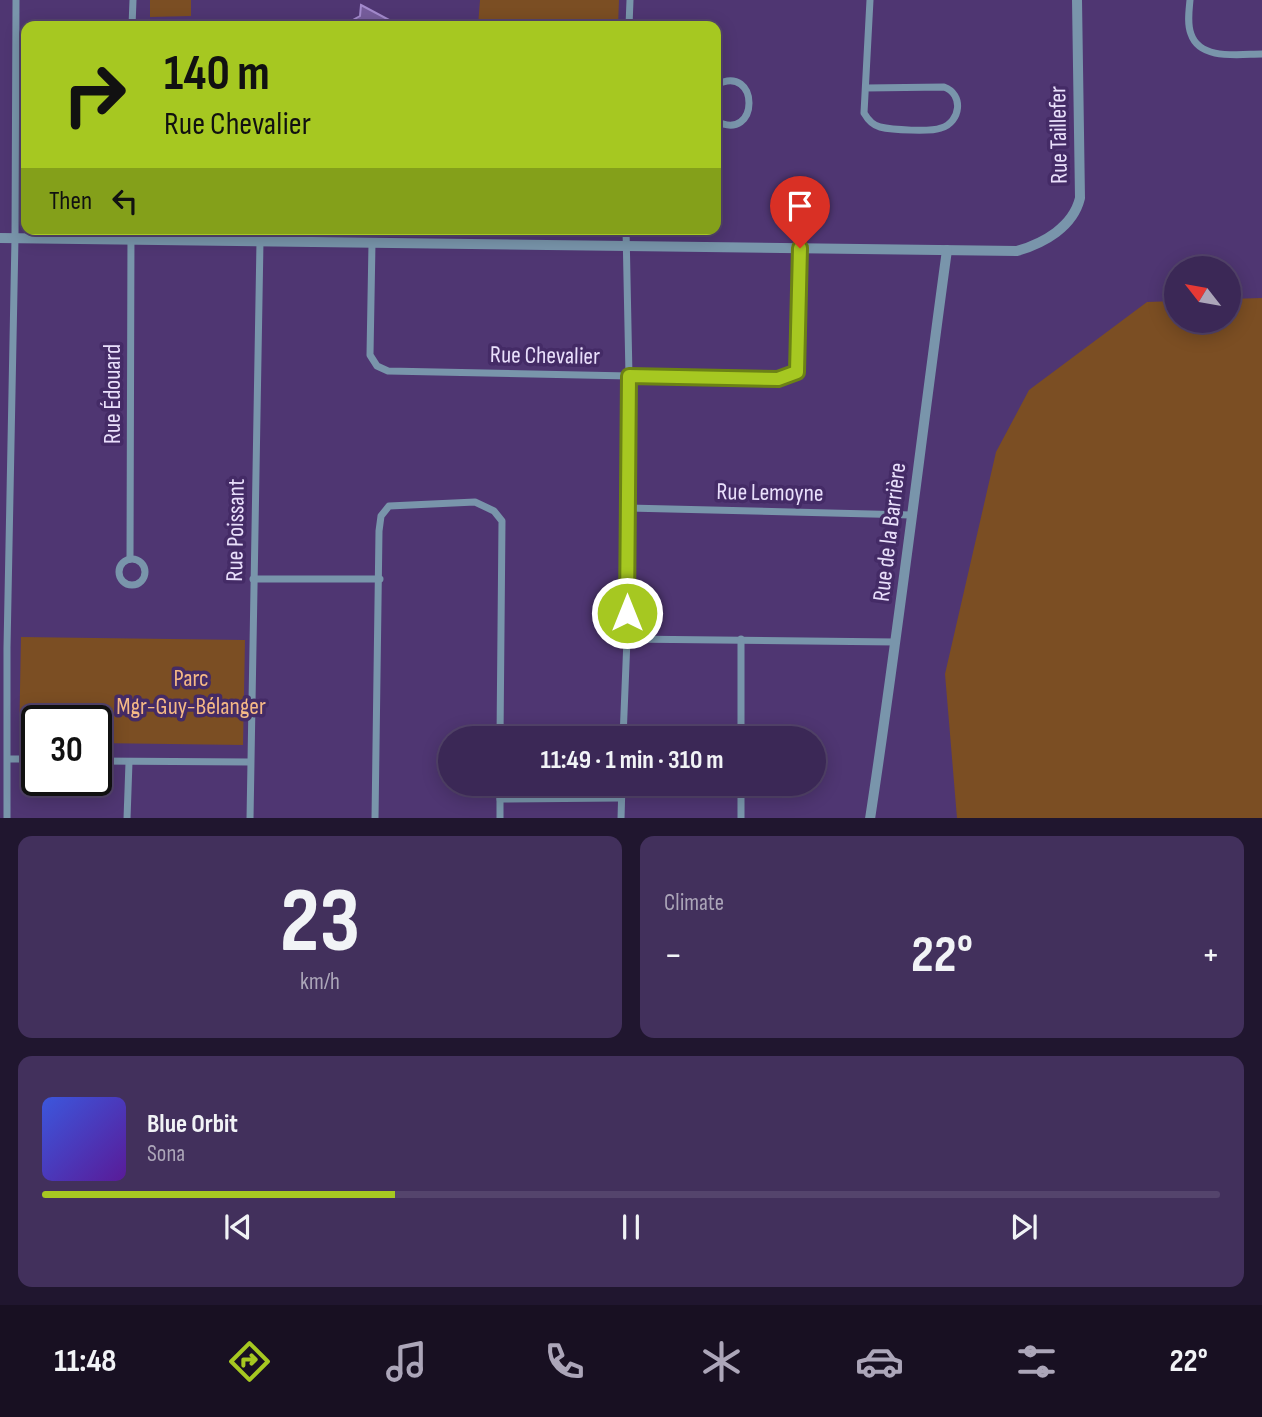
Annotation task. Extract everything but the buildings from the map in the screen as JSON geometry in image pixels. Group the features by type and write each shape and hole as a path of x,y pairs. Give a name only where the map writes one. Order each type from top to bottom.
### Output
{"street":[{"path":"7,818 4,648 15,238 16,0"},
{"path":"132,21 133,0"},
{"path":"629,21 630,0"},
{"path":"866,88 944,87 951,89 955,96 958,103 957,112 951,123 943,128 881,128 872,124 864,113 870,0"},
{"name":"Rue Taillefer","path":"149,235 260,241 1017,251 1037,245 1053,234 1073,216 1080,198 1077,0"},
{"path":"1190,0 1191,34 1198,45 1209,52 1221,54 1262,54"},
{"path":"721,83 727,81 740,84 750,102 750,110 740,122 726,125 721,123"},
{"name":"Rue Taillefer","path":"0,238 102,235"},
{"name":"Rue Édouard","path":"130,559 131,235"},
{"path":"624,726 629,376 626,235"},
{"name":"Rue Poissant","path":"250,818 260,241"},
{"name":"Rue Chevalier","path":"372,243 370,355 377,366 388,371 778,379 797,372 800,248"},
{"name":"Rue de la Barrière","path":"870,818 897,642 911,515 947,250"},
{"path":"375,818 379,531 381,516 389,506 475,502 494,511 502,521 500,726"},
{"name":"Rue Lemoyne","path":"628,508 911,515"},
{"path":"253,579 380,579"},
{"path":"627,639 897,642"},
{"path":"741,639 741,726"},
{"path":"8,759 21,759"},
{"path":"112,761 250,762"},
{"path":"127,818 129,762"},
{"path":"741,796 741,818"},
{"path":"499,818 500,799 621,798 621,818"}],"green space":[{"path":"150,0 191,0 191,16 150,17"},
{"path":"480,0 619,0 618,21 478,21"},
{"path":"438,235 600,235 598,236"},
{"path":"1262,298 1262,818 957,818 945,674 996,452 1029,390 1147,302 1164,301 1164,333 1241,333 1241,299"},
{"name":"Parc Mgr-Guy-Bélanger","path":"21,637 245,640 243,745 112,743 112,705 21,705 19,742"}],"route":[{"path":"627,613 629,376 778,379 797,372 800,248"}]}
